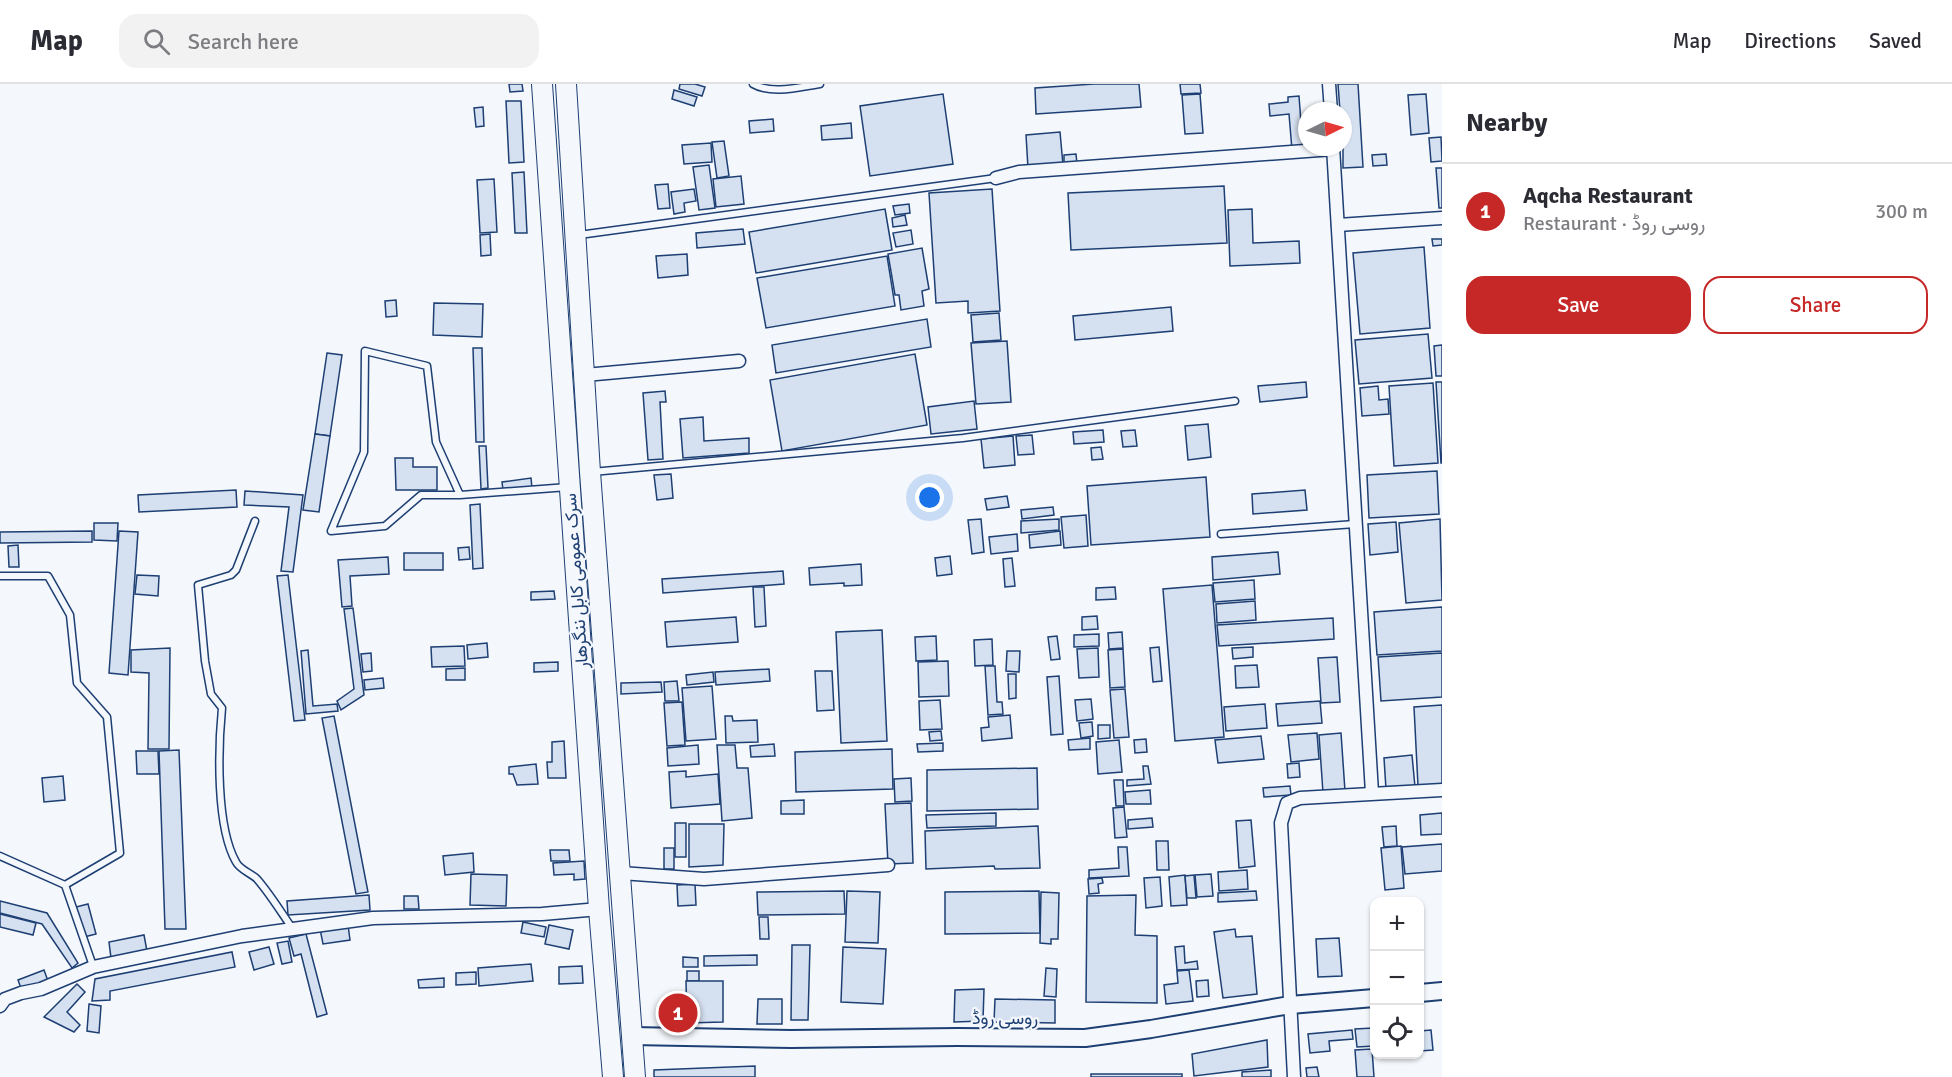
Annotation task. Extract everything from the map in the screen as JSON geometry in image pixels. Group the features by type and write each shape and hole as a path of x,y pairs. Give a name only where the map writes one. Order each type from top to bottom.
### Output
{"highway":[{"name":"سرک عمومی کابل ننگرهار","path":"542,84 575,576 613,1077"},
{"name":"سرک عمومی کابل ننگرهار","path":"566,84 590,472 621,873 634,1077"},
{"path":"575,576 598,573"}],"main road":[{"path":"1424,993 1442,991"},
{"name":"روسی روڈ","path":"632,1036 791,1039 1085,1038 1161,1028 1290,1005 1370,998"}],"street":[{"path":"1329,84 1330,102"},
{"path":"996,178 1019,172 1298,151"},
{"path":"1334,156 1372,793"},
{"path":"1338,225 1442,218"},
{"path":"585,375 739,361"},
{"path":"1294,1077 1281,823 1287,803 1300,798 1442,790"},
{"path":"621,873 704,879 888,865"},
{"path":"2,1000 40,989 93,967 223,939 292,928 373,918 542,914 599,909"}],"lane":[{"path":"753,84 760,88 779,90 820,84"},
{"path":"575,236 996,178"},
{"path":"460,495 436,441 428,366 365,351 364,452 331,531 386,526 421,495 460,495 569,487"},
{"path":"590,472 963,438 1235,401"},
{"path":"255,521 236,570 231,575 198,585 205,661 211,694 222,708 219,733 222,806 229,847 237,866 256,878 292,928"},
{"path":"1221,534 1356,524"},
{"path":"0,576 48,576 70,615 77,682 107,717 120,853 65,885"},
{"path":"0,856 65,885 93,967"}],"building":[{"path":"509,84 522,84 523,91 510,92"},
{"path":"680,84 705,87 702,96 679,89"},
{"path":"1139,84 1141,107 1036,114 1035,88"},
{"path":"1180,84 1200,84 1201,93 1181,94"},
{"path":"1338,84 1358,84 1363,167 1343,168 1343,156 1352,156 1352,102 1339,102"},
{"path":"674,90 697,97 694,106 672,99"},
{"path":"943,94 953,164 870,176 860,106"},
{"path":"1200,94 1203,133 1185,134 1182,95"},
{"path":"1426,94 1429,133 1411,135 1408,95"},
{"path":"1299,96 1298,149 1292,150 1289,114 1270,116 1269,104 1288,102 1288,97"},
{"path":"506,101 521,101 524,162 509,163"},
{"path":"483,107 484,126 476,127 474,108"},
{"path":"773,119 774,131 750,133 749,121"},
{"path":"851,123 852,138 822,140 821,126"},
{"path":"1060,132 1063,165 1028,168 1026,135"},
{"path":"1441,137 1442,161 1431,162 1429,138"},
{"path":"724,141 729,176 717,178 712,142"},
{"path":"711,143 712,162 684,164 682,145"},
{"path":"1076,154 1077,164 1064,165 1064,155"},
{"path":"1386,154 1387,165 1373,166 1372,155"},
{"path":"709,165 715,208 699,210 693,167"},
{"path":"1436,168 1442,168 1442,208 1439,208"},
{"path":"524,172 527,233 515,233 512,173"},
{"path":"741,176 744,204 716,207 713,179"},
{"path":"494,179 497,232 480,233 477,180"},
{"path":"668,184 670,208 658,209 655,185"},
{"path":"1224,186 1227,243 1071,250 1068,193"},
{"path":"694,189 696,201 684,203 685,212 674,214 671,192"},
{"path":"992,189 1000,311 968,313 968,301 936,303 929,193"},
{"path":"909,204 910,213 895,215 893,206"},
{"path":"885,209 892,250 756,273 749,232"},
{"path":"1252,209 1253,243 1299,241 1300,263 1230,266 1228,210"},
{"path":"905,215 907,225 893,227 892,218"},
{"path":"743,229 745,244 697,248 696,233"},
{"path":"911,230 913,244 896,247 893,233"},
{"path":"490,234 491,255 481,256 480,235"},
{"path":"1432,239 1442,239 1442,245 1433,246"},
{"path":"1424,247 1430,328 1360,334 1353,253"},
{"path":"922,248 929,289 922,291 924,306 901,310 899,295 895,295 888,254"},
{"path":"687,254 688,275 658,278 656,256"},
{"path":"887,256 895,306 766,328 757,278"},
{"path":"396,300 397,316 386,317 385,301"},
{"path":"434,303 483,304 482,337 433,335"},
{"path":"1171,307 1173,331 1075,340 1073,316"},
{"path":"999,313 1001,340 973,342 971,315"},
{"path":"927,319 931,347 776,373 772,345"},
{"path":"1428,334 1432,378 1359,384 1355,340"},
{"path":"1007,341 1011,402 976,404 971,343"},
{"path":"1442,345 1442,376 1436,376 1434,346"},
{"path":"473,348 482,348 484,442 476,442"},
{"path":"327,353 342,355 330,436 315,434"},
{"path":"915,354 927,425 782,451 770,380"},
{"path":"1306,382 1307,397 1260,402 1258,386"},
{"path":"1436,382 1442,382 1442,463 1441,463"},
{"path":"1433,383 1438,463 1394,466 1389,386"},
{"path":"1378,386 1379,400 1388,399 1389,414 1362,416 1360,388"},
{"path":"665,391 666,402 660,402 663,459 648,460 643,393"},
{"path":"974,401 977,429 931,434 928,407"},
{"path":"703,417 704,441 749,438 749,453 683,458 680,419"},
{"path":"1208,424 1211,457 1188,460 1185,426"},
{"path":"1103,430 1104,442 1074,444 1073,432"},
{"path":"1135,430 1137,446 1123,447 1121,431"},
{"path":"315,434 330,436 319,512 303,510"},
{"path":"1032,435 1034,454 1018,455 1016,436"},
{"path":"1013,436 1015,465 984,468 981,439"},
{"path":"479,446 486,446 488,488 481,489"},
{"path":"1101,447 1103,459 1092,460 1091,448"},
{"path":"395,458 413,458 413,467 437,467 437,490 396,490"},
{"path":"1437,471 1439,514 1369,518 1367,475"},
{"path":"671,474 673,498 657,500 654,475"},
{"path":"1206,477 1210,537 1091,545 1087,486"},
{"path":"531,478 532,488 503,490 502,482"},
{"path":"236,490 237,507 139,512 138,495"},
{"path":"1305,490 1307,510 1253,514 1252,494"},
{"path":"245,491 303,495 293,572 281,571 289,507 244,505"},
{"path":"1007,496 1009,507 987,510 985,499"},
{"path":"480,504 483,568 473,569 470,505"},
{"path":"1053,507 1054,515 1022,519 1021,510"},
{"path":"1086,515 1088,546 1064,548 1061,517"},
{"path":"981,519 984,552 972,554 968,520"},
{"path":"1059,519 1059,530 1021,533 1021,521"},
{"path":"1440,519 1442,600 1406,603 1399,523"},
{"path":"1396,522 1398,552 1370,555 1368,524"},
{"path":"94,523 118,523 117,541 94,540"},
{"path":"92,531 92,542 0,543 0,532"},
{"path":"119,531 138,532 128,675 109,673"},
{"path":"1060,531 1061,545 1030,548 1029,535"},
{"path":"1017,534 1018,551 991,554 989,537"},
{"path":"18,545 19,567 9,567 8,546"},
{"path":"469,547 470,559 459,560 458,548"},
{"path":"1278,552 1280,574 1213,580 1212,557"},
{"path":"404,553 443,553 443,570 404,570"},
{"path":"950,556 952,574 937,576 935,558"},
{"path":"388,557 389,574 350,576 352,606 342,607 338,560"},
{"path":"1012,558 1015,586 1005,587 1003,559"},
{"path":"861,564 862,585 844,586 844,583 810,585 809,568"},
{"path":"783,571 784,584 663,593 662,579"},
{"path":"137,575 159,576 158,596 135,594"},
{"path":"288,575 305,720 294,721 277,576"},
{"path":"1254,580 1255,599 1215,602 1213,583"},
{"path":"1212,585 1224,737 1175,741 1163,589"},
{"path":"753,587 764,587 766,626 755,627"},
{"path":"1115,587 1116,599 1096,600 1096,588"},
{"path":"554,591 555,599 531,600 531,592"},
{"path":"1255,601 1256,620 1217,623 1216,604"},
{"path":"1442,607 1442,651 1377,655 1374,612"},
{"path":"353,608 364,695 341,710 337,701 354,689 344,609"},
{"path":"1097,616 1098,629 1082,630 1082,617"},
{"path":"736,617 738,642 667,647 665,622"},
{"path":"1333,618 1334,639 1219,646 1217,625"},
{"path":"882,630 887,741 841,743 836,632"},
{"path":"1122,632 1123,648 1109,649 1108,633"},
{"path":"1099,634 1099,646 1074,647 1074,635"},
{"path":"936,636 937,660 916,661 915,637"},
{"path":"1057,636 1060,659 1051,660 1048,637"},
{"path":"992,639 993,665 975,666 974,640"},
{"path":"487,643 488,657 468,659 467,645"},
{"path":"464,646 465,666 432,667 431,647"},
{"path":"1159,647 1162,681 1153,682 1150,648"},
{"path":"1253,647 1253,657 1233,659 1232,648"},
{"path":"170,648 169,749 148,749 149,673 131,672 131,650"},
{"path":"1098,648 1099,677 1079,678 1077,649"},
{"path":"1123,649 1125,687 1110,688 1108,650"},
{"path":"308,650 313,706 337,704 338,711 306,714 301,651"},
{"path":"1007,651 1020,651 1019,672 1006,671"},
{"path":"371,653 372,671 363,672 361,654"},
{"path":"1442,653 1442,697 1381,701 1378,657"},
{"path":"1337,657 1340,702 1321,703 1318,658"},
{"path":"948,661 949,696 919,697 918,662"},
{"path":"558,662 558,671 534,672 534,663"},
{"path":"1257,665 1259,687 1236,688 1235,666"},
{"path":"985,666 995,666 997,702 1002,702 1003,714 988,715"},
{"path":"465,668 465,680 446,680 446,669"},
{"path":"769,669 770,681 716,685 715,672"},
{"path":"815,671 832,671 834,710 817,711"},
{"path":"713,672 714,682 687,685 686,675"},
{"path":"1008,674 1016,674 1016,698 1009,699"},
{"path":"1059,676 1063,734 1051,735 1047,677"},
{"path":"383,678 384,688 365,690 364,680"},
{"path":"677,681 679,701 665,701 664,682"},
{"path":"661,682 662,692 621,694 621,683"},
{"path":"712,686 716,739 686,741 682,688"},
{"path":"1125,689 1129,737 1114,738 1110,690"},
{"path":"1091,699 1093,719 1077,721 1075,700"},
{"path":"940,700 942,729 920,730 919,701"},
{"path":"1320,701 1322,723 1278,726 1276,704"},
{"path":"682,702 685,745 667,746 664,703"},
{"path":"1265,704 1267,728 1226,731 1224,707"},
{"path":"1442,705 1442,785 1418,786 1414,707"},
{"path":"1010,715 1012,738 982,741 981,728 989,727 988,717"},
{"path":"334,716 368,892 356,894 322,718"},
{"path":"725,716 732,716 733,721 757,720 758,742 726,743"},
{"path":"1092,722 1093,736 1081,738 1079,723"},
{"path":"1098,725 1110,725 1110,738 1098,739"},
{"path":"941,731 942,740 930,741 929,732"},
{"path":"1317,733 1319,759 1291,762 1288,735"},
{"path":"1341,733 1345,791 1323,793 1319,735"},
{"path":"1261,736 1264,759 1218,763 1215,740"},
{"path":"1090,738 1090,749 1069,750 1068,740"},
{"path":"1146,739 1147,752 1135,753 1134,740"},
{"path":"1119,740 1122,772 1098,774 1096,742"},
{"path":"564,741 566,778 548,778 547,762 552,762 552,742"},
{"path":"943,743 943,751 918,752 917,744"},
{"path":"774,744 775,756 751,757 750,746"},
{"path":"698,745 699,764 668,766 667,748"},
{"path":"717,745 735,745 737,768 748,768 752,818 722,821"},
{"path":"892,749 893,789 796,792 795,752"},
{"path":"179,750 186,929 165,929 159,751"},
{"path":"136,751 158,751 159,774 137,774"},
{"path":"1412,755 1415,787 1386,789 1384,758"},
{"path":"1299,763 1300,777 1288,778 1287,764"},
{"path":"536,764 538,784 517,785 513,774 509,774 509,767"},
{"path":"1143,766 1148,766 1151,784 1127,786 1127,780 1144,779"},
{"path":"1037,768 1038,809 927,811 927,770"},
{"path":"686,771 686,777 718,774 720,804 671,808 669,772"},
{"path":"63,776 65,800 44,802 42,778"},
{"path":"911,778 912,801 895,802 894,779"},
{"path":"1114,780 1123,780 1124,806 1116,806"},
{"path":"1290,786 1291,795 1264,797 1263,788"},
{"path":"1150,790 1151,804 1126,804 1125,792"},
{"path":"804,800 804,814 781,814 781,801"},
{"path":"911,803 913,863 888,864 885,804"},
{"path":"1124,807 1127,837 1115,838 1113,808"},
{"path":"996,813 996,826 927,828 926,815"},
{"path":"1442,813 1442,834 1421,835 1420,815"},
{"path":"1152,818 1153,827 1128,829 1128,820"},
{"path":"1251,820 1255,866 1239,868 1236,821"},
{"path":"675,823 686,823 686,857 675,857"},
{"path":"689,824 724,824 723,865 689,867"},
{"path":"1038,826 1040,868 995,869 994,866 926,869 925,831"},
{"path":"1396,826 1397,846 1384,847 1382,827"},
{"path":"1156,841 1168,841 1169,870 1157,870"},
{"path":"1442,844 1442,871 1405,874 1402,847"},
{"path":"1401,846 1404,888 1385,890 1381,848"},
{"path":"1118,847 1127,847 1129,876 1089,878 1089,870 1119,868"},
{"path":"664,848 674,848 674,869 664,869"},
{"path":"550,850 569,850 570,861 551,861"},
{"path":"473,853 474,872 445,875 443,856"},
{"path":"584,861 585,879 574,880 574,874 554,875 553,863"},
{"path":"1247,870 1248,889 1219,891 1218,872"},
{"path":"471,874 507,875 506,906 470,905"},
{"path":"1211,874 1213,896 1197,897 1195,875"},
{"path":"1185,875 1187,905 1171,906 1169,877"},
{"path":"1194,875 1196,898 1187,898 1185,876"},
{"path":"1160,877 1162,906 1146,908 1144,878"},
{"path":"1102,878 1103,883 1098,884 1099,893 1089,894 1088,879"},
{"path":"695,884 696,905 678,906 677,885"},
{"path":"844,891 845,914 758,915 757,892"},
{"path":"847,891 880,892 878,943 845,942"},
{"path":"1039,891 1040,933 945,934 945,892"},
{"path":"1256,891 1257,900 1218,902 1218,893"},
{"path":"1041,892 1059,893 1058,939 1051,939 1051,944 1040,943"},
{"path":"369,895 370,910 288,915 287,901"},
{"path":"1136,895 1135,935 1157,936 1157,1003 1086,1002 1087,896"},
{"path":"404,896 418,896 419,909 404,909"},
{"path":"0,901 47,913 78,963 72,968 42,924 0,913"},
{"path":"88,904 96,934 84,937 76,907"},
{"path":"0,914 36,923 33,935 0,927"},
{"path":"759,917 768,917 769,939 760,939"},
{"path":"523,922 546,927 544,937 521,933"},
{"path":"348,925 350,940 323,944 320,929"},
{"path":"549,925 573,930 569,949 545,944"},
{"path":"1235,929 1236,937 1252,936 1257,994 1223,998 1214,932"},
{"path":"306,934 327,1014 317,1017 301,954 294,956 289,938"},
{"path":"144,935 147,951 111,958 109,942"},
{"path":"1339,938 1342,976 1318,977 1316,939"},
{"path":"288,941 292,962 282,964 277,943"},
{"path":"792,945 810,945 808,1020 791,1020"},
{"path":"1184,946 1185,963 1197,961 1198,969 1177,970 1175,947"},
{"path":"269,947 274,964 254,970 249,952"},
{"path":"843,947 886,949 883,1004 841,1002"},
{"path":"232,952 235,967 110,991 110,1000 92,1001 95,979"},
{"path":"757,955 757,965 704,966 704,956"},
{"path":"683,957 698,958 698,967 683,967"},
{"path":"531,964 533,981 479,986 478,968"},
{"path":"582,966 583,983 559,984 559,967"},
{"path":"1046,968 1057,969 1056,997 1044,996"},
{"path":"44,970 48,981 22,991 18,980"},
{"path":"1189,970 1193,1001 1166,1004 1164,985 1178,983 1177,971"},
{"path":"687,971 699,971 699,981 687,981"},
{"path":"476,972 476,984 456,985 456,973"},
{"path":"444,978 444,987 419,988 418,980"},
{"path":"1208,980 1209,996 1197,997 1196,981"},
{"path":"686,981 723,981 723,1022 687,1023"},
{"path":"77,984 85,992 67,1012 80,1025 74,1032 44,1017"},
{"path":"984,989 983,1021 954,1022 955,990"},
{"path":"758,999 782,999 782,1024 757,1024"},
{"path":"995,999 1055,1000 1055,1023 994,1022"},
{"path":"89,1004 101,1006 99,1033 87,1031"},
{"path":"1370,1028 1370,1046 1357,1047 1355,1029"},
{"path":"1352,1030 1353,1039 1329,1041 1330,1051 1310,1053 1308,1034"},
{"path":"1431,1030 1433,1050 1424,1051 1424,1031"},
{"path":"1267,1040 1268,1067 1194,1076 1192,1054"},
{"path":"1370,1049 1374,1077 1357,1077 1355,1050"},
{"path":"755,1066 755,1077 654,1077 654,1070"},
{"path":"1317,1067 1319,1077 1307,1077 1306,1068"},
{"path":"1271,1070 1271,1077 1242,1077 1242,1072"},
{"path":"1091,1074 1182,1074 1182,1077 1091,1077"}],"place":[{"name":"Aqcha Restaurant","path":"678,1013"}]}
